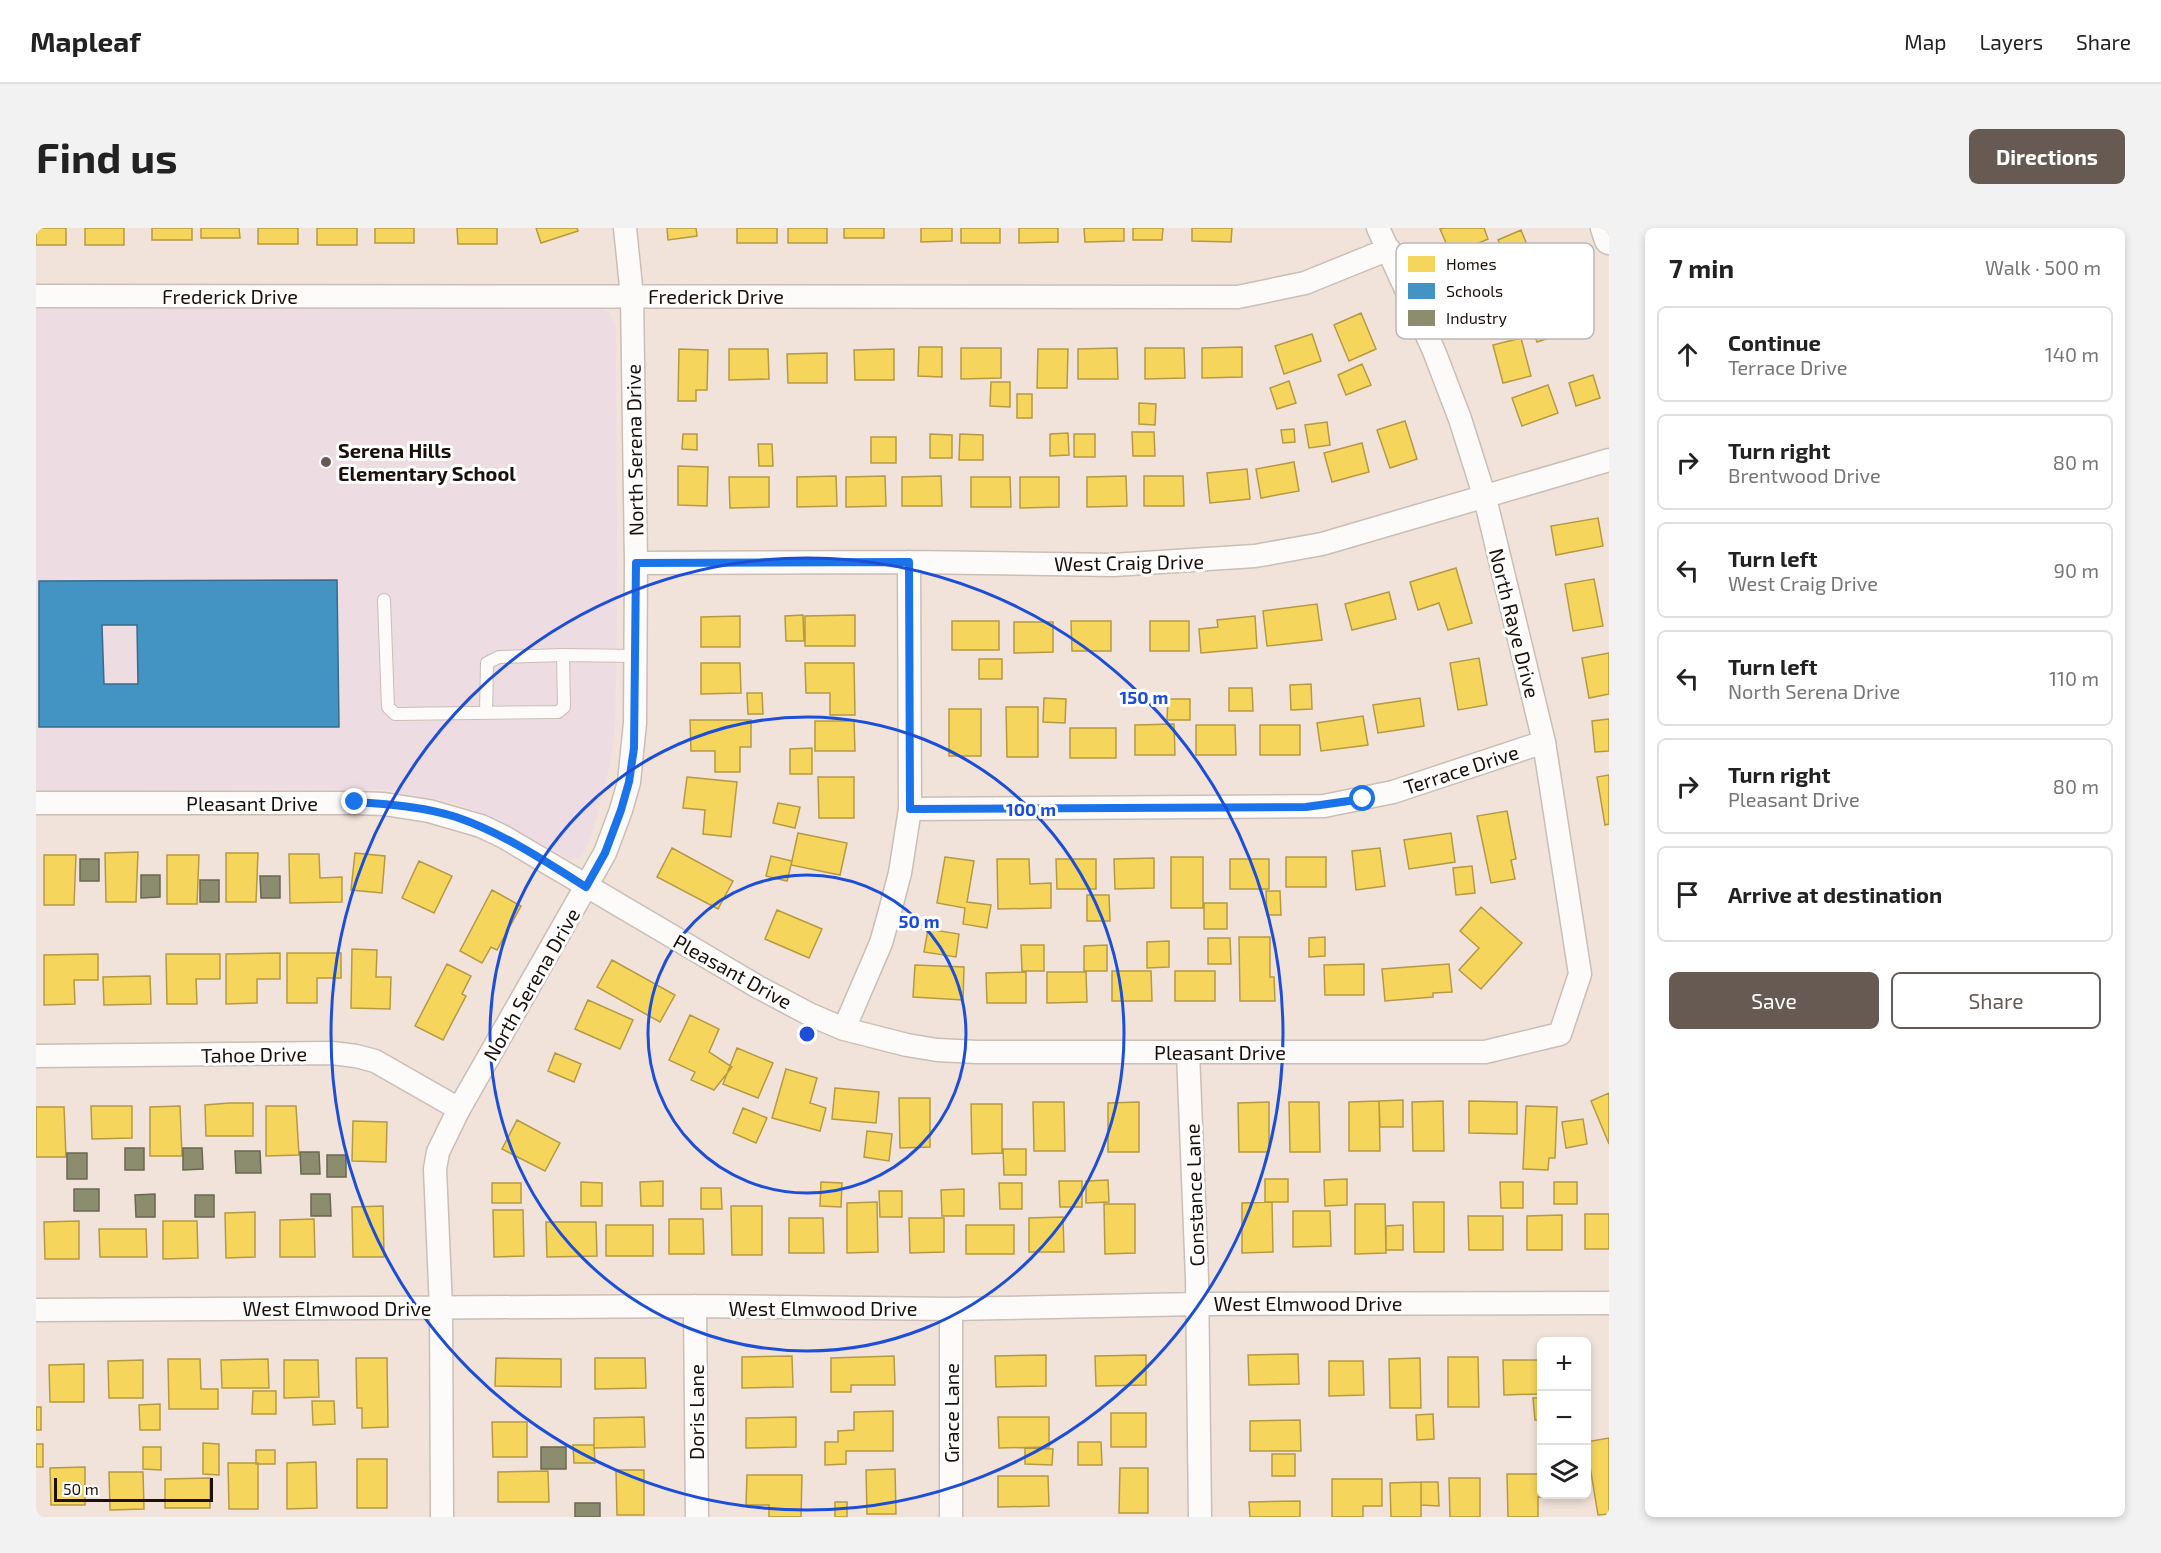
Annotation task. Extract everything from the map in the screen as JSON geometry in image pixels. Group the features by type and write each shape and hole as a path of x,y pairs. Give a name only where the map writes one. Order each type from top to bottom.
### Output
{"street":[{"name":"North Serena Drive","path":"442,1517 441,1308 435,1169 438,1152 459,1109 605,853 629,782 636,723 636,563 632,296 625,228"},
{"name":"North Raye Drive","path":"1378,228 1396,265"},
{"path":"1605,228 1609,240"},
{"name":"Frederick Drive","path":"36,296 1238,297 1305,283 1389,249"},
{"name":"North Raye Drive","path":"1429,339 1460,419 1485,498 1544,742 1580,975 1560,1034"},
{"name":"West Craig Drive","path":"636,563 909,562 1113,565 1255,556 1322,544 1609,460"},
{"path":"844,1029 881,944 891,911 900,873 910,809 909,562"},
{"name":"Terrace Drive","path":"910,809 1324,806 1393,792 1544,742"},
{"name":"Pleasant Drive","path":"36,803 355,802 408,807 454,817 504,837 758,987 811,1015 844,1029 937,1050 988,1052 1485,1052 1560,1034"},
{"name":"Constance Lane","path":"1188,1052 1197,1304 1200,1517"},
{"name":"Tahoe Drive","path":"36,1056 332,1053 356,1056 375,1061 459,1109"},
{"name":"West Elmwood Drive","path":"36,1310 695,1306 951,1309 1197,1304 1609,1303"},
{"name":"Doris Lane","path":"695,1306 697,1517"},
{"name":"Grace Lane","path":"951,1309 951,1517"}],"lane":[{"path":"384,600 388,707 395,714 558,712 564,707 563,655"},
{"path":"486,713 488,663 499,657 636,656"}],"shaded area":[{"name":"Serena Hills Elementary School","path":"36,309 601,309 610,313 616,327 617,598 615,726 611,759 596,821 585,851 580,857 570,860 500,821 466,807 442,800 382,789 36,790"}],"building: Homes":[{"path":"36,228 66,228 66,245 36,245"},
{"path":"85,228 124,228 124,245 85,245"},
{"path":"152,228 192,228 192,240 152,240"},
{"path":"201,228 239,228 240,238 201,238"},
{"path":"258,228 298,228 298,244 258,244"},
{"path":"317,228 357,228 357,245 317,245"},
{"path":"375,228 414,228 414,243 375,243"},
{"path":"457,228 497,228 497,244 458,244"},
{"path":"536,228 577,228 578,231 541,243"},
{"path":"667,228 696,228 697,236 668,240"},
{"path":"737,228 777,228 777,243 737,243"},
{"path":"788,228 827,228 827,243 788,243"},
{"path":"844,228 884,228 884,238 844,238"},
{"path":"921,228 952,228 952,241 921,242"},
{"path":"961,228 1000,228 1000,243 961,243"},
{"path":"1019,228 1058,228 1058,242 1019,243"},
{"path":"1084,228 1124,228 1124,241 1085,242"},
{"path":"1133,228 1163,228 1162,240 1133,240"},
{"path":"1192,228 1232,228 1231,242 1192,241"},
{"path":"1484,228 1488,239 1479,243 1446,243 1440,229"},
{"path":"1521,230 1526,243 1499,243 1498,240"},
{"path":"1361,313 1376,349 1349,361 1334,325"},
{"path":"1312,334 1321,361 1284,374 1275,346"},
{"path":"1521,339 1531,376 1503,383 1493,345"},
{"path":"919,347 942,347 942,377 918,376"},
{"path":"1242,347 1242,377 1202,378 1202,348"},
{"path":"961,348 1001,348 1001,378 961,379"},
{"path":"1117,348 1118,379 1078,379 1078,349"},
{"path":"1145,348 1184,348 1185,378 1145,379"},
{"path":"679,349 708,350 707,390 696,390 696,401 678,401"},
{"path":"729,349 768,349 769,379 729,380"},
{"path":"894,349 894,380 855,380 854,350"},
{"path":"1038,349 1068,349 1067,388 1037,388"},
{"path":"827,353 827,383 788,383 787,354"},
{"path":"1362,364 1371,385 1346,395 1338,375"},
{"path":"1593,375 1600,398 1576,406 1569,383"},
{"path":"1289,381 1296,403 1277,409 1270,388"},
{"path":"991,382 1010,382 1010,407 990,406"},
{"path":"1548,385 1558,413 1522,426 1512,398"},
{"path":"1017,394 1032,394 1032,418 1017,418"},
{"path":"1139,403 1156,404 1155,425 1139,424"},
{"path":"1405,421 1417,459 1390,468 1377,430"},
{"path":"1327,422 1330,445 1309,448 1305,425"},
{"path":"1294,429 1295,442 1283,443 1281,430"},
{"path":"1132,432 1154,432 1155,456 1133,456"},
{"path":"1068,433 1069,455 1050,456 1050,434"},
{"path":"683,434 697,434 697,450 682,449"},
{"path":"930,434 952,435 952,458 930,458"},
{"path":"960,434 983,435 983,460 959,460"},
{"path":"1074,434 1095,434 1095,457 1074,457"},
{"path":"871,437 896,437 896,463 871,463"},
{"path":"1362,443 1369,472 1332,482 1324,453"},
{"path":"758,444 772,444 773,466 759,466"},
{"path":"1294,462 1299,491 1261,498 1256,469"},
{"path":"678,466 708,467 707,506 678,505"},
{"path":"1247,469 1250,499 1210,503 1207,473"},
{"path":"836,476 837,506 797,507 797,477"},
{"path":"885,476 886,506 846,507 846,477"},
{"path":"941,476 942,506 902,506 902,477"},
{"path":"1126,476 1127,506 1087,507 1087,477"},
{"path":"1144,476 1183,476 1184,506 1144,506"},
{"path":"729,477 769,477 769,507 730,508"},
{"path":"971,477 1010,477 1011,507 971,507"},
{"path":"1020,477 1059,477 1059,507 1020,508"},
{"path":"1598,518 1603,546 1556,555 1551,526"},
{"path":"1456,568 1472,623 1448,630 1439,603 1418,610 1410,582"},
{"path":"1594,579 1603,626 1573,631 1565,584"},
{"path":"1389,592 1396,619 1352,630 1345,604"},
{"path":"1317,604 1322,640 1267,646 1263,611"},
{"path":"803,615 804,641 786,641 785,616"},
{"path":"855,615 855,646 805,646 805,616"},
{"path":"740,616 740,647 701,647 701,617"},
{"path":"1255,616 1257,648 1201,653 1199,629 1218,627 1217,620"},
{"path":"952,621 999,621 999,650 952,650"},
{"path":"1071,621 1111,621 1111,651 1072,651"},
{"path":"1150,621 1189,621 1189,651 1150,651"},
{"path":"1014,622 1053,622 1053,652 1014,653"},
{"path":"1609,653 1609,694 1589,698 1582,658"},
{"path":"1479,658 1487,705 1458,710 1450,663"},
{"path":"979,659 1002,659 1002,679 979,679"},
{"path":"701,663 740,663 741,693 701,694"},
{"path":"805,663 854,663 855,715 830,715 830,693 806,693"},
{"path":"1311,684 1312,709 1291,710 1290,685"},
{"path":"1229,688 1252,688 1253,711 1229,711"},
{"path":"747,693 762,693 763,714 748,714"},
{"path":"1044,698 1066,699 1065,723 1043,722"},
{"path":"1420,698 1424,726 1378,733 1373,705"},
{"path":"1168,699 1190,699 1190,720 1167,720"},
{"path":"1006,707 1038,707 1038,757 1007,757"},
{"path":"949,709 981,709 981,756 949,756"},
{"path":"1363,716 1368,745 1321,751 1317,723"},
{"path":"1609,719 1609,751 1595,752 1592,721"},
{"path":"690,720 751,720 751,747 740,747 740,772 715,772 715,751 691,751"},
{"path":"815,721 854,721 855,751 815,751"},
{"path":"1174,724 1175,755 1135,755 1135,725"},
{"path":"1196,725 1235,725 1236,755 1196,755"},
{"path":"1260,725 1300,725 1300,755 1260,755"},
{"path":"1070,728 1116,728 1116,758 1070,758"},
{"path":"812,748 812,774 790,774 790,749"},
{"path":"1609,775 1609,824 1605,825 1597,777"},
{"path":"687,777 737,782 731,837 703,834 705,810 683,808"},
{"path":"818,777 854,777 854,818 819,818"},
{"path":"778,803 800,807 795,828 773,823"},
{"path":"1507,811 1516,859 1511,860 1515,879 1491,883 1477,816"},
{"path":"798,833 847,843 840,875 791,865"},
{"path":"1451,833 1455,862 1409,869 1404,840"},
{"path":"672,848 733,881 718,909 657,877"},
{"path":"1380,848 1385,886 1356,890 1352,851"},
{"path":"138,852 136,902 106,902 105,853"},
{"path":"226,853 258,853 256,902 226,902"},
{"path":"355,853 385,856 382,893 351,890"},
{"path":"289,854 319,854 320,878 342,877 342,902 290,903"},
{"path":"44,855 76,855 74,905 44,905"},
{"path":"167,855 199,855 197,904 167,904"},
{"path":"771,856 792,861 787,881 766,876"},
{"path":"945,857 974,861 967,902 991,905 987,928 963,924 965,908 937,903"},
{"path":"1171,857 1203,857 1203,908 1171,908"},
{"path":"1286,857 1326,857 1326,887 1286,887"},
{"path":"1154,858 1154,888 1115,889 1114,859"},
{"path":"997,859 1029,859 1030,884 1051,883 1051,908 998,909"},
{"path":"1056,859 1096,859 1096,889 1057,889"},
{"path":"1230,859 1269,859 1269,889 1230,889"},
{"path":"419,861 452,876 434,913 402,898"},
{"path":"1472,866 1475,893 1456,895 1453,868"},
{"path":"492,890 521,906 497,950 491,947 482,963 460,951"},
{"path":"1266,891 1280,891 1281,915 1267,915"},
{"path":"1087,895 1109,895 1110,921 1087,921"},
{"path":"1204,903 1227,903 1227,929 1204,929"},
{"path":"1481,907 1522,943 1481,989 1459,970 1479,948 1460,931"},
{"path":"777,910 822,929 809,958 765,939"},
{"path":"928,929 959,934 956,957 924,952"},
{"path":"1239,937 1270,937 1270,977 1274,977 1275,1001 1240,1001"},
{"path":"1325,937 1325,956 1309,957 1309,938"},
{"path":"1208,938 1230,938 1231,964 1208,964"},
{"path":"1169,941 1169,967 1147,968 1147,942"},
{"path":"1021,945 1044,945 1044,971 1022,971"},
{"path":"1107,945 1107,971 1084,971 1084,946"},
{"path":"352,949 377,950 376,977 391,977 390,1009 351,1008"},
{"path":"280,953 280,979 257,979 257,1003 226,1004 226,954"},
{"path":"287,953 341,953 341,978 317,978 317,1003 287,1003"},
{"path":"98,954 98,980 74,980 75,1004 44,1005 44,955"},
{"path":"166,954 220,954 220,979 196,979 197,1004 167,1004"},
{"path":"612,960 675,995 660,1022 597,987"},
{"path":"447,964 471,976 462,994 466,996 443,1040 415,1026"},
{"path":"1364,964 1364,995 1325,995 1324,965"},
{"path":"1449,964 1452,992 1433,993 1433,997 1385,1001 1382,969"},
{"path":"915,965 964,967 963,1000 913,997"},
{"path":"1112,971 1151,971 1152,1001 1112,1001"},
{"path":"1175,971 1215,971 1215,1001 1175,1001"},
{"path":"1026,972 1026,1003 987,1003 986,973"},
{"path":"1047,972 1086,972 1087,1002 1047,1003"},
{"path":"150,976 151,1004 104,1005 103,977"},
{"path":"588,1000 633,1020 620,1049 575,1029"},
{"path":"690,1015 719,1029 709,1052 732,1067 714,1090 691,1080 695,1072 669,1060"},
{"path":"737,1048 773,1063 758,1098 723,1084"},
{"path":"555,1053 581,1064 574,1082 548,1071"},
{"path":"786,1069 817,1078 810,1103 826,1108 820,1131 772,1118"},
{"path":"835,1088 879,1092 876,1123 832,1119"},
{"path":"1609,1093 1609,1144 1591,1101"},
{"path":"899,1098 930,1098 930,1147 900,1148"},
{"path":"1403,1100 1403,1127 1380,1127 1379,1101"},
{"path":"1379,1101 1380,1151 1349,1151 1349,1102"},
{"path":"1443,1101 1444,1151 1413,1151 1412,1102"},
{"path":"1469,1101 1517,1102 1517,1134 1469,1133"},
{"path":"1033,1102 1064,1102 1065,1151 1034,1151"},
{"path":"1139,1102 1139,1152 1108,1152 1108,1103"},
{"path":"1269,1102 1269,1152 1239,1152 1238,1103"},
{"path":"1289,1102 1319,1102 1320,1152 1290,1152"},
{"path":"253,1103 253,1136 206,1136 205,1105"},
{"path":"971,1104 1002,1104 1002,1153 972,1154"},
{"path":"91,1106 132,1106 132,1138 92,1139"},
{"path":"180,1106 182,1156 150,1156 150,1107"},
{"path":"266,1106 296,1106 299,1155 266,1156"},
{"path":"1526,1106 1557,1107 1555,1158 1549,1158 1548,1170 1523,1169"},
{"path":"36,1107 64,1107 66,1157 36,1157"},
{"path":"743,1108 767,1118 756,1143 733,1133"},
{"path":"1583,1119 1587,1144 1566,1148 1562,1122"},
{"path":"517,1120 560,1143 545,1171 502,1149"},
{"path":"353,1121 387,1122 386,1162 352,1161"},
{"path":"867,1131 892,1134 889,1161 864,1157"},
{"path":"1003,1149 1026,1149 1026,1175 1004,1175"},
{"path":"1265,1179 1288,1179 1288,1202 1265,1202"},
{"path":"1347,1179 1347,1205 1325,1206 1324,1180"},
{"path":"1108,1180 1109,1202 1086,1203 1086,1181"},
{"path":"663,1181 663,1206 641,1206 640,1182"},
{"path":"1059,1181 1082,1181 1082,1207 1060,1207"},
{"path":"581,1182 602,1183 602,1206 581,1206"},
{"path":"821,1182 842,1183 841,1207 820,1206"},
{"path":"1500,1182 1523,1182 1523,1208 1501,1208"},
{"path":"1554,1182 1577,1182 1577,1204 1554,1204"},
{"path":"492,1183 521,1183 521,1203 492,1203"},
{"path":"999,1183 1022,1183 1022,1209 1000,1209"},
{"path":"701,1188 721,1188 722,1209 701,1209"},
{"path":"964,1189 964,1216 942,1216 941,1190"},
{"path":"879,1191 902,1191 902,1217 880,1217"},
{"path":"877,1202 878,1252 847,1253 847,1203"},
{"path":"1272,1202 1273,1252 1242,1253 1242,1203"},
{"path":"1413,1202 1444,1202 1444,1252 1414,1252"},
{"path":"1104,1204 1135,1204 1135,1253 1105,1254"},
{"path":"1355,1204 1385,1204 1386,1253 1355,1254"},
{"path":"383,1206 384,1257 353,1257 352,1207"},
{"path":"731,1206 762,1206 762,1255 732,1255"},
{"path":"493,1210 523,1210 524,1256 494,1257"},
{"path":"1293,1211 1330,1211 1331,1246 1293,1247"},
{"path":"255,1212 255,1257 226,1258 225,1213"},
{"path":"1585,1214 1609,1214 1609,1249 1585,1249"},
{"path":"1562,1215 1562,1250 1527,1250 1527,1216"},
{"path":"1468,1216 1503,1216 1503,1250 1469,1250"},
{"path":"1063,1217 1064,1252 1029,1252 1029,1218"},
{"path":"789,1218 823,1218 824,1253 789,1253"},
{"path":"909,1218 944,1218 944,1252 910,1253"},
{"path":"314,1219 315,1257 280,1257 280,1220"},
{"path":"669,1219 703,1219 704,1254 669,1254"},
{"path":"79,1221 79,1259 45,1259 44,1222"},
{"path":"163,1221 197,1221 198,1258 163,1259"},
{"path":"546,1222 596,1222 597,1256 547,1257"},
{"path":"606,1225 653,1225 653,1256 606,1256"},
{"path":"966,1225 1014,1225 1014,1254 966,1254"},
{"path":"1403,1225 1403,1250 1386,1250 1386,1226"},
{"path":"99,1229 146,1229 147,1257 100,1257"},
{"path":"1298,1354 1299,1384 1249,1385 1248,1355"},
{"path":"1046,1355 1046,1386 996,1387 995,1356"},
{"path":"1146,1355 1146,1385 1096,1386 1095,1356"},
{"path":"792,1356 793,1387 742,1388 742,1357"},
{"path":"894,1356 895,1385 851,1385 851,1392 831,1392 831,1358"},
{"path":"1448,1357 1478,1357 1479,1407 1448,1407"},
{"path":"356,1358 387,1358 388,1427 362,1428 362,1408 357,1408"},
{"path":"496,1358 561,1359 561,1387 495,1386"},
{"path":"595,1358 645,1358 646,1388 595,1389"},
{"path":"1420,1358 1421,1408 1390,1408 1389,1359"},
{"path":"168,1359 200,1359 201,1389 218,1389 218,1409 169,1409"},
{"path":"268,1359 269,1388 222,1388 221,1360"},
{"path":"143,1360 143,1398 109,1398 108,1361"},
{"path":"284,1360 318,1360 319,1397 284,1398"},
{"path":"1503,1360 1537,1360 1537,1394 1504,1395"},
{"path":"1329,1361 1363,1361 1364,1395 1329,1396"},
{"path":"84,1364 84,1402 50,1402 49,1365"},
{"path":"253,1391 276,1391 276,1414 252,1414"},
{"path":"1533,1398 1537,1398 1537,1420 1535,1420"},
{"path":"312,1401 334,1401 335,1424 313,1425"},
{"path":"160,1404 160,1430 140,1430 139,1405"},
{"path":"36,1407 41,1407 41,1430 36,1430"},
{"path":"893,1411 893,1451 846,1451 846,1464 825,1465 825,1442 838,1442 838,1431 854,1430 854,1412"},
{"path":"1111,1413 1146,1413 1146,1447 1111,1447"},
{"path":"1433,1414 1434,1439 1417,1440 1416,1415"},
{"path":"644,1417 645,1447 594,1448 594,1418"},
{"path":"796,1417 796,1447 746,1448 746,1418"},
{"path":"998,1417 1049,1417 1049,1447 999,1448"},
{"path":"1300,1420 1301,1451 1250,1451 1250,1421"},
{"path":"492,1422 527,1422 527,1457 493,1457"},
{"path":"1609,1438 1609,1514 1598,1515 1591,1472 1591,1441"},
{"path":"1078,1442 1101,1442 1102,1465 1078,1465"},
{"path":"203,1443 219,1444 219,1475 203,1474"},
{"path":"36,1444 43,1444 43,1467 36,1467"},
{"path":"573,1445 594,1445 595,1463 574,1463"},
{"path":"143,1447 161,1447 161,1470 143,1469"},
{"path":"1025,1448 1053,1449 1052,1465 1025,1464"},
{"path":"256,1450 275,1450 275,1464 256,1464"},
{"path":"1272,1454 1295,1454 1295,1476 1272,1476"},
{"path":"357,1459 387,1459 387,1508 357,1508"},
{"path":"316,1462 317,1508 287,1509 287,1463"},
{"path":"228,1463 258,1463 258,1509 229,1509"},
{"path":"85,1467 85,1505 51,1505 50,1468"},
{"path":"1120,1468 1148,1468 1148,1513 1119,1513"},
{"path":"895,1469 896,1514 867,1514 866,1470"},
{"path":"616,1470 644,1470 644,1515 617,1515"},
{"path":"548,1471 549,1502 498,1502 498,1472"},
{"path":"109,1472 143,1472 144,1509 110,1510"},
{"path":"1507,1474 1537,1474 1538,1517 1508,1517"},
{"path":"747,1475 802,1475 801,1517 769,1517 769,1505 746,1505"},
{"path":"998,1476 1048,1476 1049,1506 998,1507"},
{"path":"210,1478 210,1508 165,1508 165,1479"},
{"path":"1449,1478 1480,1478 1480,1517 1450,1517"},
{"path":"1332,1479 1382,1479 1382,1506 1363,1506 1363,1517 1332,1517"},
{"path":"1421,1482 1421,1517 1391,1517 1390,1483"},
{"path":"1421,1482 1438,1482 1439,1506 1421,1505"},
{"path":"1300,1501 1300,1517 1250,1517 1249,1502"},
{"path":"835,1502 847,1502 847,1517 835,1517"}],"building: Schools":[{"path":"337,580 339,727 39,727 39,581","holes":["102,625 137,625 138,684 104,684"]}],"building: Industry":[{"path":"80,859 99,859 99,881 80,881"},
{"path":"141,875 160,875 160,897 141,898"},
{"path":"260,876 280,876 280,898 261,898"},
{"path":"200,880 219,880 219,902 200,902"},
{"path":"125,1148 144,1148 144,1170 125,1170"},
{"path":"183,1148 202,1148 203,1169 183,1170"},
{"path":"235,1151 260,1151 261,1173 236,1173"},
{"path":"300,1152 319,1152 320,1174 301,1174"},
{"path":"67,1153 87,1153 87,1179 67,1179"},
{"path":"327,1155 346,1155 346,1177 327,1177"},
{"path":"74,1189 99,1189 99,1211 74,1211"},
{"path":"155,1194 155,1217 136,1217 135,1195"},
{"path":"311,1194 330,1194 331,1216 311,1216"},
{"path":"195,1195 214,1195 214,1217 195,1217"},
{"path":"541,1447 566,1447 566,1469 541,1469"},
{"path":"575,1503 600,1503 600,1517 575,1517"}],"place":[{"name":"Serena Hills Elementary School","path":"326,462"}],"route":[{"path":"355,802 429,811 481,826 504,837 586,887 605,853 629,782 636,723 636,563 909,562 910,809 1306,807 1363,799"}]}
